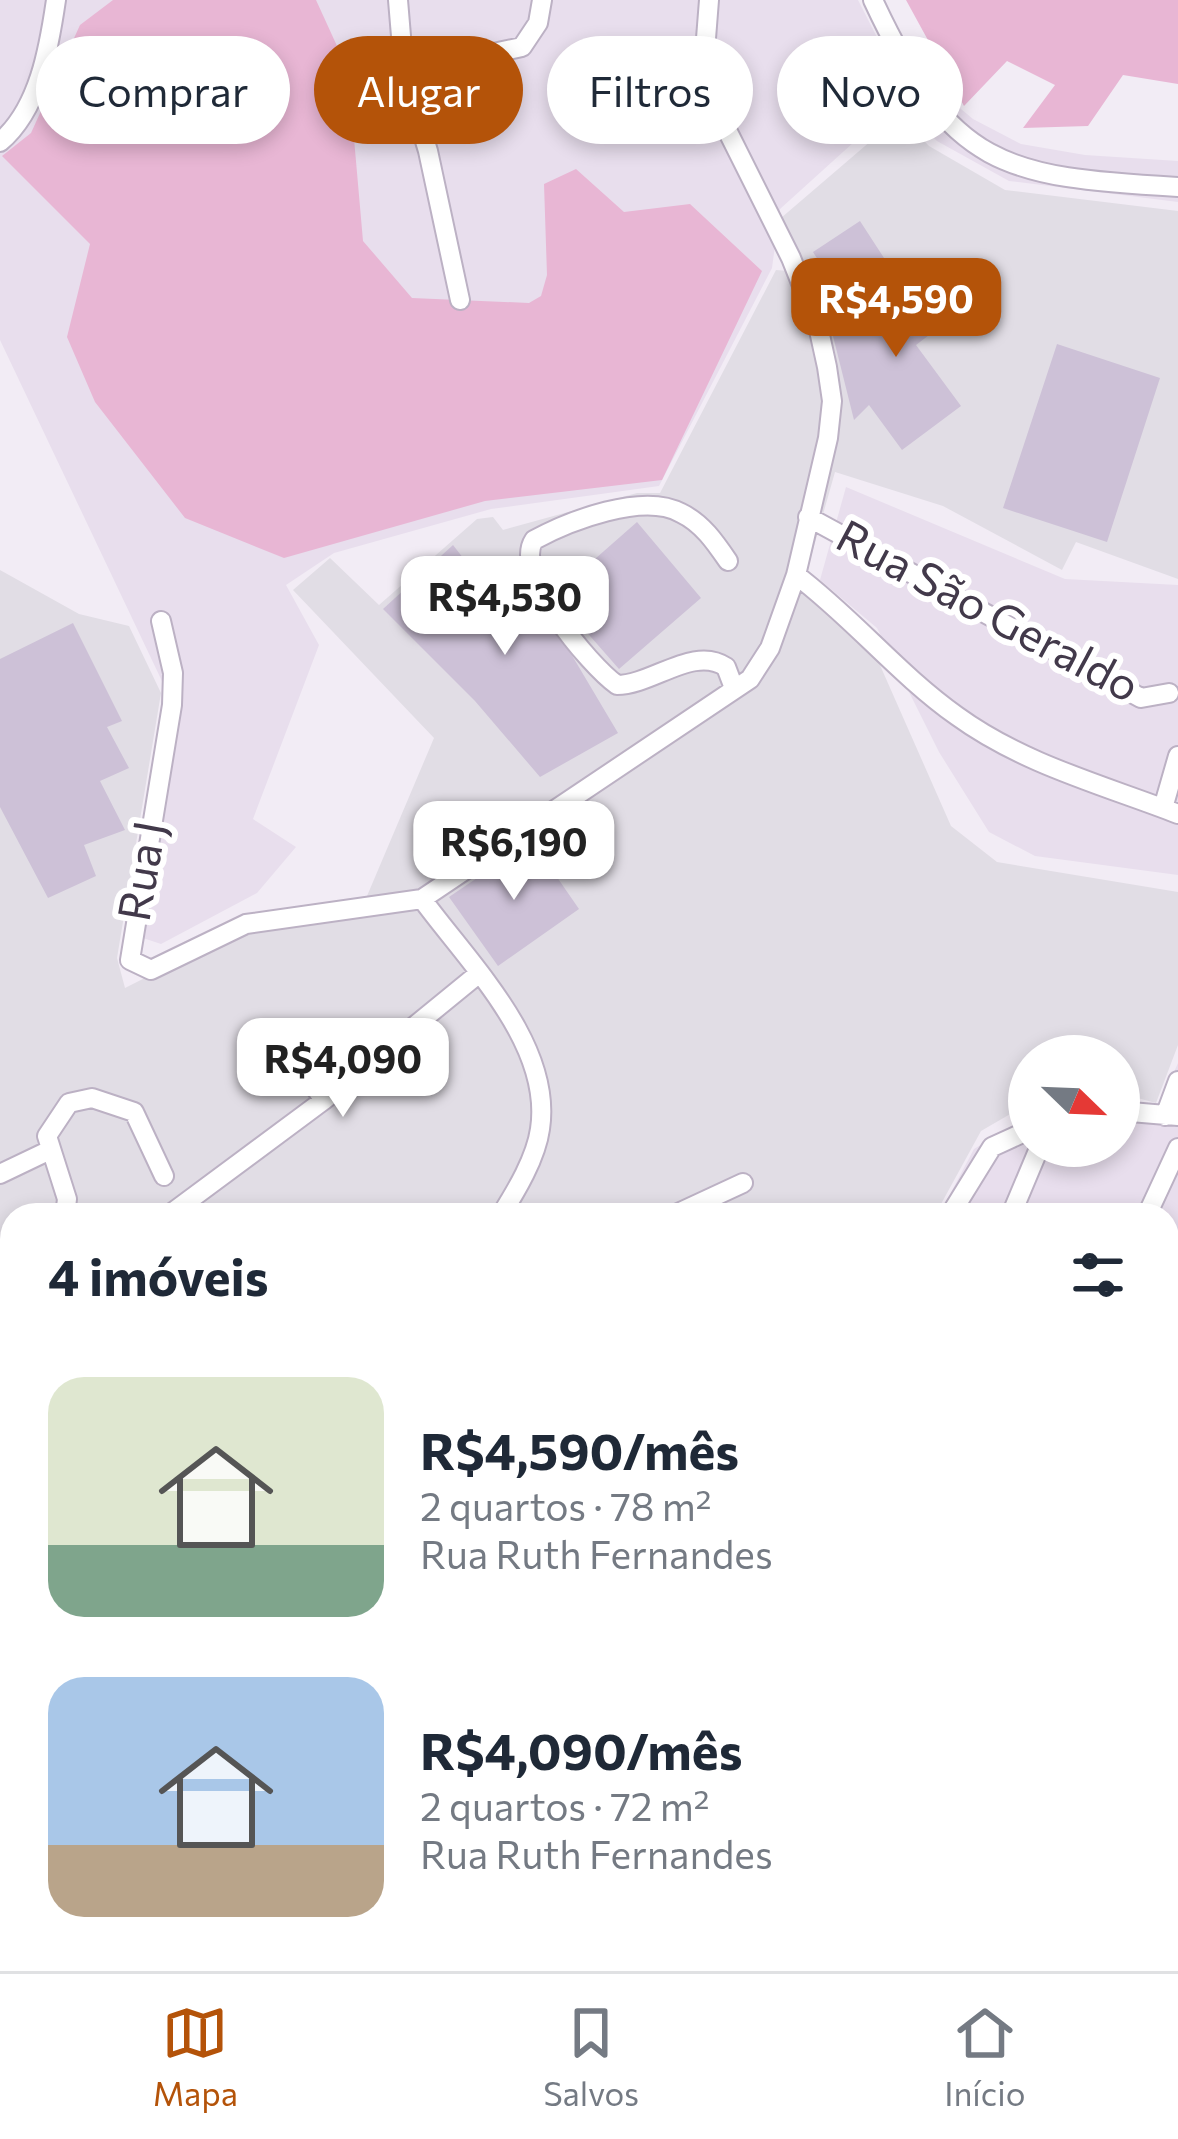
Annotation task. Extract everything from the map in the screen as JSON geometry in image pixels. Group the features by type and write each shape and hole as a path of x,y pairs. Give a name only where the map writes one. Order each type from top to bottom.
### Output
{"street":[{"path":"0,142 25,112 38,84 56,0"},
{"path":"398,0 401,36"},
{"path":"523,46 538,23 542,0"},
{"path":"507,1203 541,1131 532,1061 478,975 422,899 760,667 796,574 828,438 832,401 818,326 791,258 713,102 704,64 710,0"},
{"path":"873,0 940,116 989,157 1059,178 1178,187"},
{"path":"426,144 460,300"},
{"path":"728,561 694,520 666,507 557,528 534,540 527,558 530,573 576,644 617,685 633,685 704,659 726,667 734,688"},
{"name":"Rua São Geraldo","path":"808,518 1141,698 1175,696"},
{"path":"796,574 971,725 1044,764 1171,811 1178,756"},
{"name":"Rua J","path":"160,620 173,674 172,705 130,960 151,970 247,923 422,899"},
{"path":"185,1203 324,1100 478,975"},
{"path":"278,1036 324,1100"},
{"path":"1140,1113 1172,1116 1178,1081"},
{"path":"66,1203 48,1151 55,1118 69,1103 114,1102 134,1112 164,1177"},
{"path":"957,1203 992,1147 1008,1140"},
{"path":"1153,1203 1178,1148"},
{"path":"0,1174 48,1151"},
{"path":"1016,1203 1031,1167"},
{"path":"700,1203 743,1183"}],"shaded area":[{"path":"0,0 858,0 876,36 777,36 777,144 852,144 780,209 772,268 659,486 491,509 334,553 286,585 319,645 253,819 296,847 257,893 161,944 137,936 179,717 0,340"},
{"path":"113,0 316,0 332,36 314,36 314,144 354,144 363,241 412,298 529,303 541,296 547,275 544,184 576,169 624,212 690,204 762,271 662,480 485,501 284,558 185,518 95,402 67,337 90,244 2,156 31,133 36,122 36,144 290,144 290,36 75,36 80,25"},
{"path":"906,0 1178,0 1178,84 1123,75 1088,126 1023,128 1055,85 1007,61 964,106 963,36 926,36"},
{"path":"963,111 1021,144 1085,155 1178,161 1178,202 1009,181 942,144 963,144"},
{"path":"867,144 927,144 1005,190 1178,211 1178,579 1076,542 1062,570 943,506 835,472 803,585 872,647 951,826 997,862 1178,892 1178,1045 1156,1103 1140,1099 1140,1035 1008,1035 1008,1115 981,1131 942,1203 0,1203 0,570 79,614 129,626 161,693 117,958 125,988 222,939 300,924 289,909 367,896 434,738 293,590 330,558 379,605 477,519 493,517 503,530 637,493 660,493 776,270 800,272 806,265 781,218"},
{"path":"846,487 1065,579 1178,585 1178,875 1035,856 989,832 939,752 877,628 820,580"},
{"path":"1178,1063 1178,1203 945,1203 974,1149 1008,1128 1008,1167 1140,1167 1140,1106 1157,1110"}],"building":[{"path":"860,221 897,278 849,309 813,252"},
{"path":"918,268 954,316 916,345 961,406 902,450 869,405 854,420 832,332"},
{"path":"1057,344 1160,378 1107,542 1003,508"},
{"path":"637,522 701,598 619,669 554,595"},
{"path":"453,545 481,581 513,556 618,733 540,777 475,701 383,609"},
{"path":"73,623 122,721 107,727 129,768 100,781 125,830 84,845 96,876 48,898 0,807 0,659"},
{"path":"532,841 579,909 498,966 449,897"}]}
